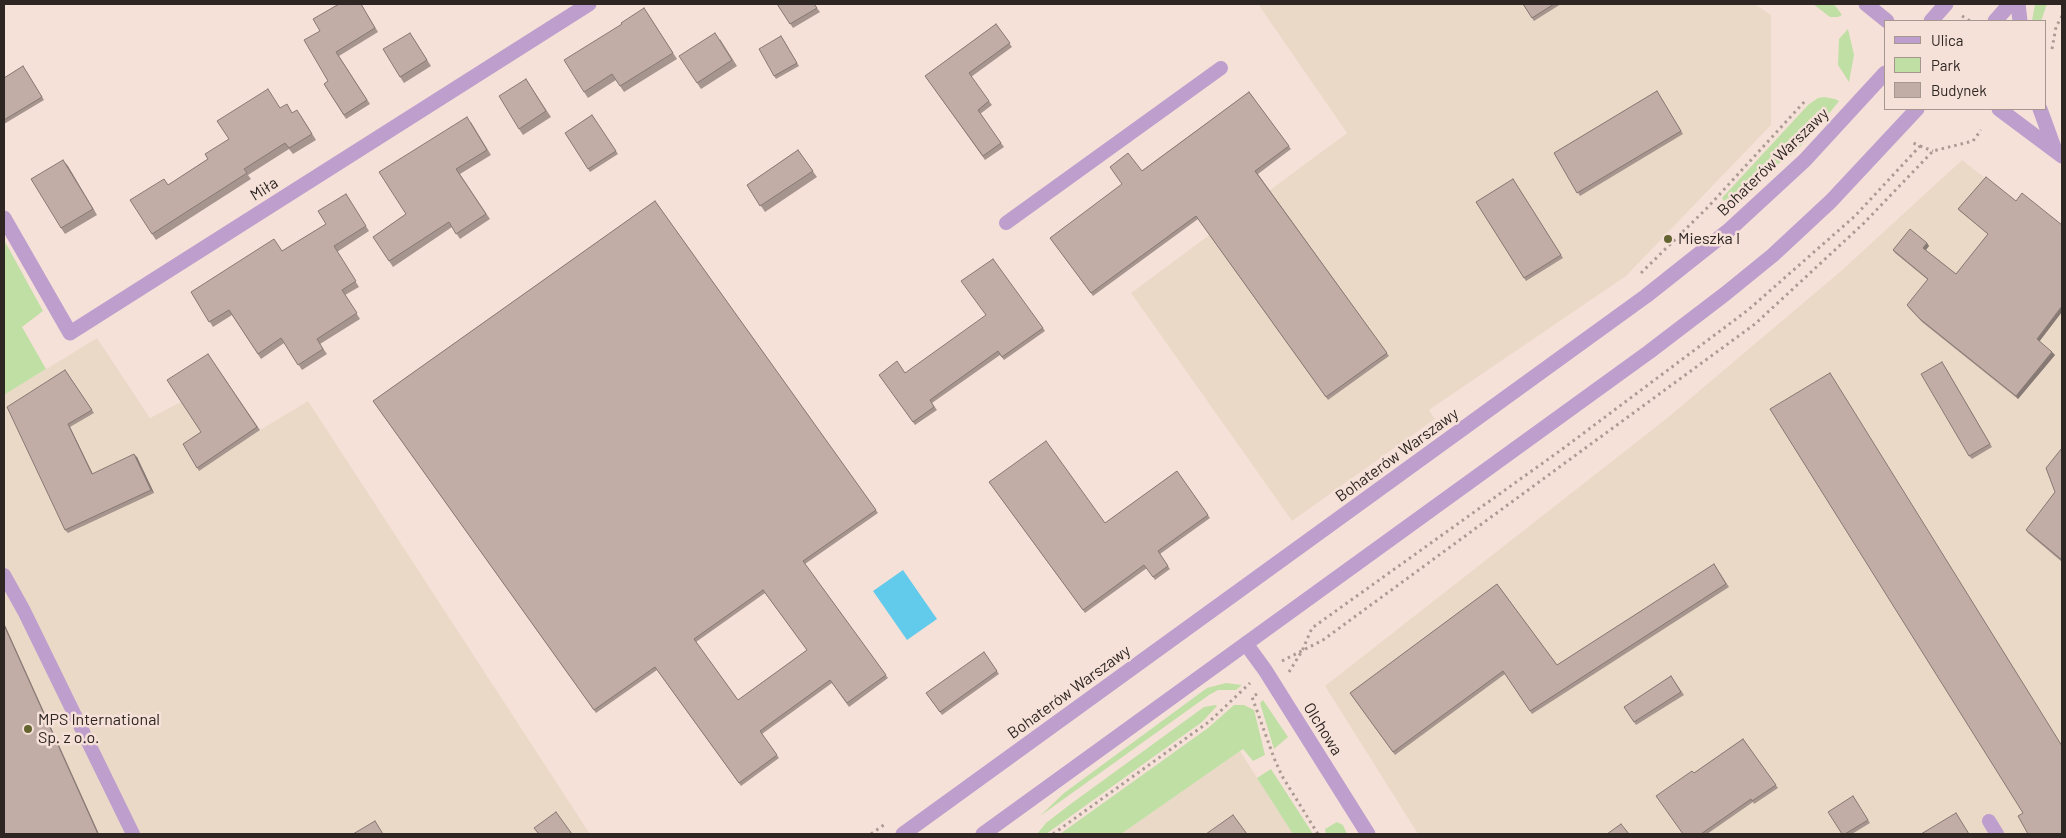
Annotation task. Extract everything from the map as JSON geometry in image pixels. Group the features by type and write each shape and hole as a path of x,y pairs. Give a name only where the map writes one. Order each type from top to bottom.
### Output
{"street":[{"name":"Miła","path":"4,218 70,333 589,4"},
{"path":"1866,4 1886,20"},
{"path":"1932,20 1946,4"},
{"path":"1996,20 2010,4"},
{"path":"2018,4 2020,20"},
{"name":"Bohaterów Warszawy","path":"903,834 1646,296 1728,230 1804,160 1884,74"},
{"path":"983,834 1649,352 1725,294 1773,255 1830,201 1916,110"},
{"path":"2000,110 2058,153"},
{"path":"2040,110 2058,153"},
{"name":"Olchowa","path":"1246,644 1269,676 1368,834"}],"lane":[{"path":"1006,223 1221,68"},
{"path":"4,575 24,611 133,834"},
{"path":"1989,821 1997,834"}],"path":[{"path":"2052,48 2056,27 2062,16"},
{"path":"1640,274 1708,207 1805,101"},
{"path":"1053,834 1210,720 1233,697 1269,676 1302,651 1323,640 1755,324 1864,223 1933,151 1973,141 1981,130"},
{"path":"1909,141 1933,151"},
{"path":"1318,834 1282,776 1252,697 1269,676 1292,670 1312,628 1561,450 1748,310 1855,216 1920,146"},
{"path":"871,834 887,823"}],"shaded area":[{"path":"1258,4 1755,4 1771,15 1771,125 1626,276 1429,410 1435,419 1292,521 1131,293 1347,133"},
{"path":"1962,160 2017,203 2062,225 2062,834 1418,834 1325,686 1666,419 1841,271"},
{"path":"97,338 150,418 225,379 260,430 308,401 590,834 4,834 4,395"},
{"path":"1240,751 1293,834 1121,834"}],"green space":[{"path":"1813,4 1834,4 1842,15 1830,17"},
{"path":"2035,4 2047,4 2041,20 2032,20"},
{"path":"1848,29 1854,55 1849,82 1838,65 1839,39"},
{"path":"1824,97 1839,101 1816,130 1794,153 1724,201 1722,198 1808,105 1818,98"},
{"path":"4,240 43,311 22,327 46,369 4,395"},
{"path":"1226,683 1242,685 1236,690 1218,690 1209,695 1040,816 1064,793 1207,688"},
{"path":"1263,700 1288,737 1274,749 1260,703"},
{"path":"1234,705 1244,705 1254,710 1265,755 1253,761 1243,749 1121,834 1060,834 1208,728"},
{"path":"1217,706 1202,722 1046,834 1037,834 1046,823 1072,803 1204,707"},
{"path":"1271,769 1313,834 1293,834 1257,778"},
{"path":"1337,822 1343,825 1347,834 1326,834 1325,829"}],"water":[{"path":"903,570 937,619 907,640 873,591"}],"building":[{"path":"339,4 361,4 375,28 336,52 367,100 344,115 324,84 328,81 304,40 320,31 313,19"},
{"path":"777,4 814,4 817,8 790,24"},
{"path":"1523,4 1554,4 1532,18"},
{"path":"644,8 673,53 620,86 612,74 584,92 564,60"},
{"path":"996,24 1010,43 969,73 989,101 978,110 1001,143 983,156 925,76"},
{"path":"410,33 427,60 400,77 383,49"},
{"path":"715,33 732,60 697,83 679,56"},
{"path":"781,36 797,63 774,76 759,49"},
{"path":"23,66 42,97 4,120 4,78"},
{"path":"526,79 546,111 519,129 499,96"},
{"path":"268,89 280,108 287,104 292,113 297,110 312,134 289,148 285,143 244,169 247,173 152,234 130,200 164,179 168,185 208,159 205,154 229,139 217,121"},
{"path":"1657,91 1681,131 1577,193 1554,153"},
{"path":"1249,92 1289,146 1255,171 1387,353 1326,397 1196,216 1091,293 1050,238 1122,184 1110,167 1128,153 1142,171"},
{"path":"592,115 616,151 588,169 565,133"},
{"path":"467,117 487,150 456,169 486,214 456,234 449,222 389,261 373,237 406,214 379,172"},
{"path":"798,150 813,171 760,206 747,185"},
{"path":"63,160 93,209 61,228 31,179"},
{"path":"1986,177 2016,201 2022,193 2062,225 2062,306 2037,339 2052,352 2016,396 1920,319 1907,305 1928,279 1893,250 1910,229 1927,243 1923,248 1956,274 1988,234 1958,209"},
{"path":"1513,179 1561,255 1524,278 1476,202"},
{"path":"346,194 366,226 334,246 356,281 342,290 357,313 317,339 323,349 298,365 281,338 258,354 229,310 209,322 191,292 274,239 282,251 326,224 318,211"},
{"path":"655,201 876,510 803,561 886,675 847,703 830,680 760,731 777,755 739,783 655,667 594,710 373,401","holes":["763,590 807,650 738,700 694,639"]},
{"path":"993,259 1043,328 1002,357 998,351 930,400 934,407 913,422 879,375 897,361 905,373 986,315 961,281"},
{"path":"208,354 257,427 197,468 183,444 201,432 167,380"},
{"path":"1942,362 1990,444 1969,456 1921,374"},
{"path":"65,370 92,410 68,424 92,474 134,454 151,490 65,530 7,407"},
{"path":"1830,373 2062,746 2062,834 2028,834 2018,816 2023,813 1770,409"},
{"path":"1046,441 1105,523 1177,471 1208,515 1158,551 1168,566 1153,577 1144,565 1083,610 989,482"},
{"path":"2062,448 2062,560 2026,530 2055,492 2046,468"},
{"path":"1714,564 1726,584 1530,711 1503,671 1393,752 1350,693 1497,584 1557,665"},
{"name":"MPS International Sp. z o.o.","path":"4,625 98,834 4,834"},
{"path":"984,652 997,671 940,712 926,693"},
{"path":"1671,676 1681,692 1634,722 1624,707"},
{"path":"1743,739 1776,785 1752,801 1751,799 1701,834 1683,834 1656,796 1692,771 1694,773"},
{"path":"1853,796 1868,820 1842,834 1828,812"},
{"path":"556,812 572,834 539,834 534,828"},
{"path":"1956,813 1969,834 1921,834"},
{"path":"1233,815 1247,834 1206,834"},
{"path":"375,821 383,834 353,834"},
{"path":"1621,824 1629,834 1607,834"}],"place":[{"name":"Mieszka I","path":"1668,239"},
{"name":"MPS International Sp. z o.o.","path":"28,729"}]}
